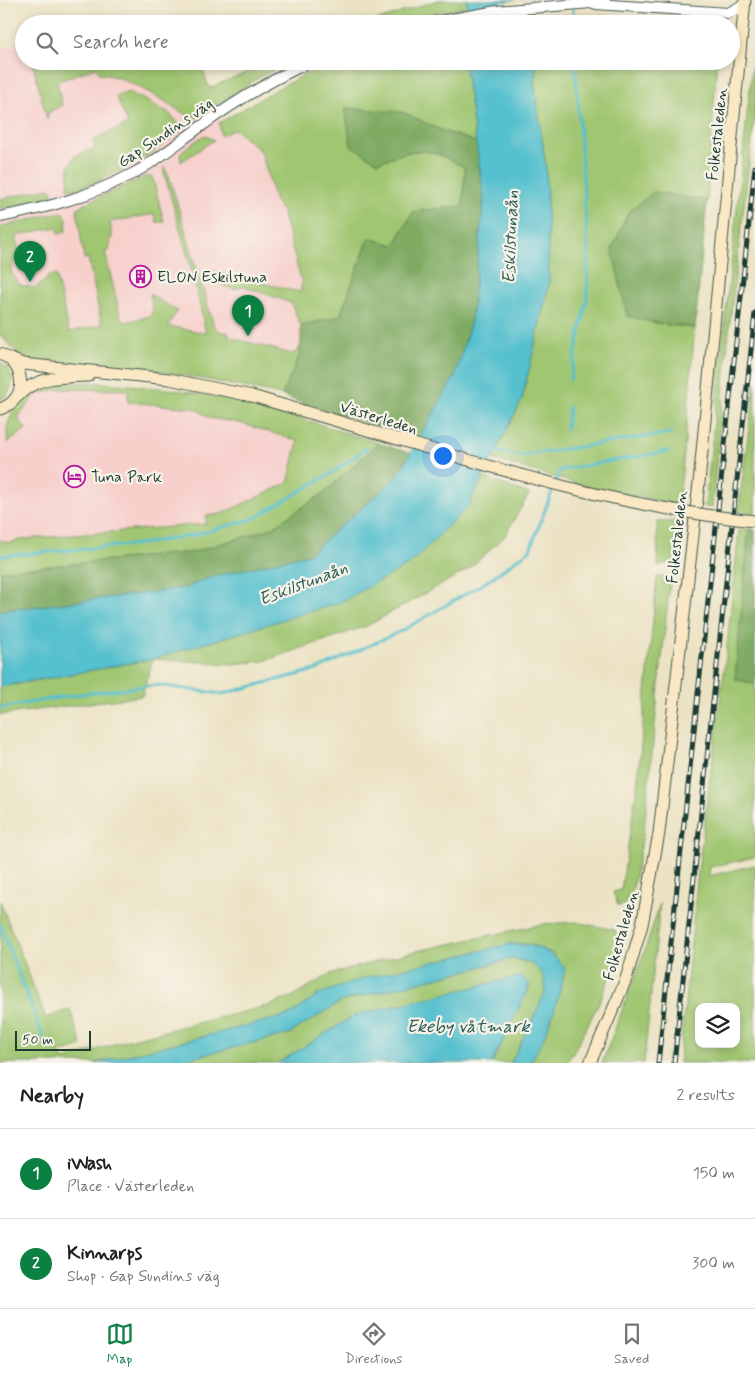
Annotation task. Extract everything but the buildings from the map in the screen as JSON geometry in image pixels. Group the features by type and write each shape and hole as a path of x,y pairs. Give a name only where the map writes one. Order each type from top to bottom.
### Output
{"main road":[{"name":"Folkestaleden","path":"740,23 742,1"},
{"name":"Folkestaleden","path":"590,1063 626,979 642,925 659,833 699,484 736,70"},
{"name":"Västerleden","path":"4,354 23,364 168,379 209,386 344,423 569,490 687,513 755,521"},
{"path":"4,354 20,375 21,385 18,396"},
{"name":"Västerleden","path":"0,409 10,404 27,386 57,377 111,374"}],"street":[{"path":"467,15 497,10 591,3 604,0"},
{"path":"591,3 728,13 742,1"},
{"name":"Gap Sundins väg","path":"0,217 63,203 96,192 134,173 233,104 294,70"}],"shaded area":[{"path":"15,46 15,70 150,70 190,117 225,119 261,151 275,201 282,211 302,283 300,291 301,352 282,395 179,374 129,367 51,362 18,354 8,346 0,335 0,47"},
{"path":"90,382 200,394 255,406 316,423 312,480 210,529 0,548 0,423 8,421 27,395 60,383"}],"green space":[{"path":"438,0 467,0 467,7 433,15 394,15"},
{"path":"755,41 755,114 730,321 712,507 705,507"},
{"path":"34,70 88,70 57,82 62,105 48,113 47,119"},
{"path":"98,70 203,70 209,88 253,70 274,70 198,117 184,114 150,93 124,80 100,74"},
{"path":"315,70 465,70 476,142 438,129 403,112 378,162 413,151 431,152 452,161 465,168 463,207 414,211 394,245 369,238 340,316 301,326 291,303 244,286 234,289 224,286 214,279 211,271 300,292 302,283 282,211 275,201 261,151 234,129 221,136 219,123 284,85"},
{"path":"536,70 716,70 707,201 654,192 627,316 660,324 695,328 678,504 592,488 492,459 522,400 549,283 546,168 534,82"},
{"path":"129,92 168,112 181,126 179,132 155,151 129,167 73,190 68,188 69,166 75,156 95,148 93,142 98,137 128,124 116,96"},
{"path":"345,108 403,112 438,129 476,142 484,198 471,321 455,376 419,438 305,405 282,395 301,352 301,326 340,316 369,238 394,245 414,211 463,206 465,168 440,155 422,151 404,153 378,162 351,146"},
{"path":"204,135 214,140 181,162 180,153"},
{"path":"164,167 169,176 214,326 219,331 229,333 229,337 292,354 298,351 301,344 301,352 282,395 179,374 129,367 32,360 18,354 0,335 0,227 56,213 64,213 67,219 66,232 59,234 57,227 16,236 19,254 14,258 11,272 20,285 35,288 47,279 48,276 56,275 69,332 102,325 88,258 84,259 77,210 80,206 146,176 152,177 154,182 164,222 156,222 155,214 110,222 112,235 109,251 105,252 121,319 126,322 150,316 153,310 150,294 177,311 168,326 206,333 193,275 164,173"},
{"path":"49,188 52,190 52,198 0,209 0,199"},
{"path":"654,192 707,201 695,328 660,324 627,316 612,249 629,211"},
{"path":"0,362 9,370 12,381 9,392 0,400"},
{"path":"90,382 145,386 223,398 378,443 327,491 270,529 193,552 0,571 0,540 9,543 25,539 206,524 206,516 221,514 288,483 298,441 240,423 209,418 195,408 128,402 128,390 60,389 36,394 18,418 26,429 8,443 8,425 11,417 15,408 27,394 48,384"},
{"path":"755,383 755,513 738,512"},
{"path":"378,443 410,453 396,478 309,554 208,578 186,588 0,611 0,571 193,552 270,529 327,491"},
{"path":"483,477 529,494 504,537 469,569 367,626 264,661 232,664 153,659 341,602 468,506"},
{"path":"677,521 673,561 658,566 657,522"},
{"path":"749,529 735,679 755,684 755,857 710,867 709,876 755,865 755,1063 679,1063 698,872 726,655 739,530"},
{"path":"749,529 755,530 755,684 735,679"},
{"path":"657,577 667,577 670,581 644,829 633,888 625,904 618,906 613,892 621,890 637,787"},
{"path":"153,659 142,696 0,715 0,687"},
{"path":"0,901 46,1018 70,1009 82,1046 59,1053 64,1060 124,1041 271,1005 293,996 330,974 412,952 543,924 576,922 615,930 618,942 610,977 602,997 567,1063 530,1063 538,1049 550,1010 554,954 530,944 510,944 319,994 290,1015 96,1063 0,1063"},
{"path":"660,903 644,1063 602,1063 645,950"},
{"path":"512,959 526,962 537,968 544,978 545,993 511,1063 492,1063 530,986 355,1015 278,1063 170,1063 289,1034 342,1001"}],"water":[{"path":"467,0 546,0 544,15 466,15"},
{"name":"Eskilstunaån","path":"465,70 536,70 534,82 546,168 549,283 522,400 468,506 410,564 341,602 153,659 0,687 0,611 186,588 208,578 309,554 396,478 455,376 471,321 484,198"},
{"name":"Ekeby våtmark","path":"510,944 540,948 553,956 565,968 560,993 552,1017 530,1063 511,1063 545,993 544,978 537,968 532,965 512,959 342,1001 289,1034 170,1063 96,1063 290,1015 319,994 364,978"},
{"name":"Ekeby våtmark","path":"521,976 530,985 492,1063 278,1063 355,1015"}],"pier":[{"path":"518,0 549,0 547,15 465,15 465,8"}],"waterway":[{"path":"573,6 573,15"},
{"path":"570,380 587,299 588,250 576,70"},
{"path":"566,429 569,407"},
{"path":"494,451 520,456 671,433"},
{"path":"0,556 141,544 194,535 253,519 330,474 367,448"},
{"path":"0,708 80,694 157,685 222,694 316,670 403,630 486,582 530,550 560,470 669,451"},
{"path":"0,925 43,1037"}],"railway":[{"path":"658,1063 755,167"},
{"path":"674,1063 755,313"}],"place":[{"name":"ELON Eskilstuna","path":"141,276"},
{"name":"Kinnarps","path":"30,282"},
{"name":"iWash","path":"248,336"},
{"name":"Tuna Park","path":"75,476"}]}
